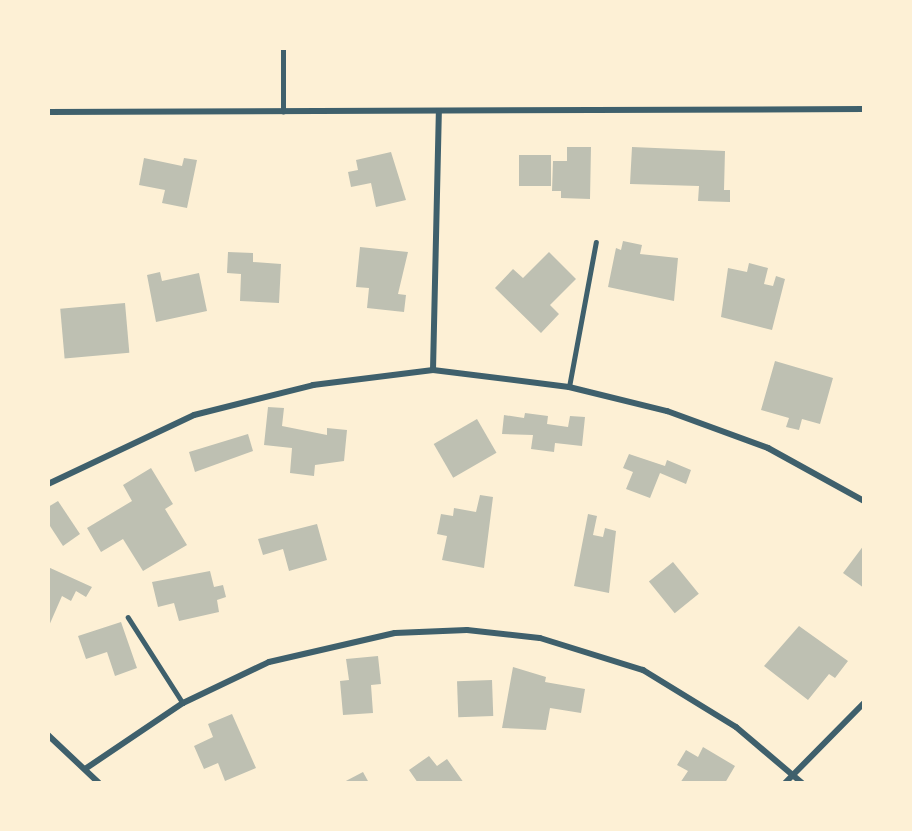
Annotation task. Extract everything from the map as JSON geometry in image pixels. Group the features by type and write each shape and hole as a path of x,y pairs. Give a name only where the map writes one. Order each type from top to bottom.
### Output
{"street":[{"path":"48,112 864,109"},
{"path":"434,370 439,111"},
{"path":"48,484 194,415 313,385 434,370 569,387 710,425 768,448 864,501"},
{"path":"85,769 183,703 269,662 349,641 427,630 517,634 643,670 693,696 794,774 802,783"},
{"path":"785,783 864,703"},
{"path":"48,735 99,783"}],"lane":[{"path":"283,48 283,112"},
{"path":"569,387 596,242"},
{"path":"128,616 183,703"}],"building":[{"path":"567,147 591,147 590,199 561,198 561,191 552,191 553,161 567,161"},
{"path":"632,147 725,151 724,190 730,190 730,202 698,201 699,186 630,184"},
{"path":"391,152 406,200 376,207 371,183 351,187 348,172 358,170 356,160"},
{"path":"519,155 551,155 551,186 519,186"},
{"path":"144,158 182,166 184,158 197,160 187,208 162,203 165,190 139,185"},
{"path":"623,241 642,245 640,254 678,258 674,301 608,287 616,248 621,250"},
{"path":"360,247 408,252 398,294 406,295 404,312 367,308 369,288 356,287"},
{"path":"228,252 253,253 253,262 281,264 279,303 240,301 241,274 227,273"},
{"path":"549,252 576,279 550,305 559,314 541,333 495,288 513,269 523,278"},
{"path":"749,263 768,268 764,284 773,286 776,276 785,279 772,330 721,317 728,268 747,272"},
{"path":"160,272 162,281 199,273 207,311 156,322 147,275"},
{"path":"125,303 129,353 65,358 60,309"},
{"path":"775,361 833,378 820,424 802,419 799,430 786,427 789,418 761,410"},
{"path":"268,407 284,408 282,426 327,435 327,428 347,430 344,461 315,465 314,476 290,473 292,448 264,445"},
{"path":"525,413 548,416 547,424 568,427 570,416 585,417 582,446 555,443 554,452 531,449 533,435 502,434 504,415 524,418"},
{"path":"477,419 496,453 453,478 434,444"},
{"path":"248,434 253,451 195,472 189,452"},
{"path":"629,454 665,466 667,460 691,470 686,484 660,473 650,498 626,489 633,472 623,468"},
{"path":"151,468 173,504 165,509 187,545 143,571 123,539 101,552 87,528 132,501 123,485"},
{"path":"480,495 493,497 484,568 442,560 447,536 437,534 441,514 453,516 454,508 476,512"},
{"path":"58,501 80,534 63,546 48,523 48,507"},
{"path":"588,514 597,516 593,535 603,537 605,528 616,531 609,593 574,586"},
{"path":"317,524 327,560 289,571 283,549 263,555 258,539"},
{"path":"864,545 864,588 843,573"},
{"path":"673,562 699,594 675,613 649,582"},
{"path":"48,567 92,587 86,597 76,591 71,601 62,596 48,628"},
{"path":"210,571 214,587 223,585 226,597 217,600 219,612 179,621 174,603 158,607 152,582"},
{"path":"121,622 137,668 115,676 107,652 86,659 78,636"},
{"path":"799,626 848,661 835,678 829,674 808,700 764,666"},
{"path":"378,656 381,684 371,685 373,713 343,715 340,681 349,680 346,659"},
{"path":"513,667 546,677 545,682 585,689 581,713 550,708 546,730 502,728"},
{"path":"492,680 493,716 458,717 457,681"},
{"path":"232,714 256,768 225,781 218,763 204,769 194,746 213,737 208,724"},
{"path":"703,747 735,766 725,783 680,783 688,771 677,765 686,750 698,757"},
{"path":"429,756 437,766 447,759 464,783 418,783 409,770"},
{"path":"363,772 369,783 342,783"}]}
